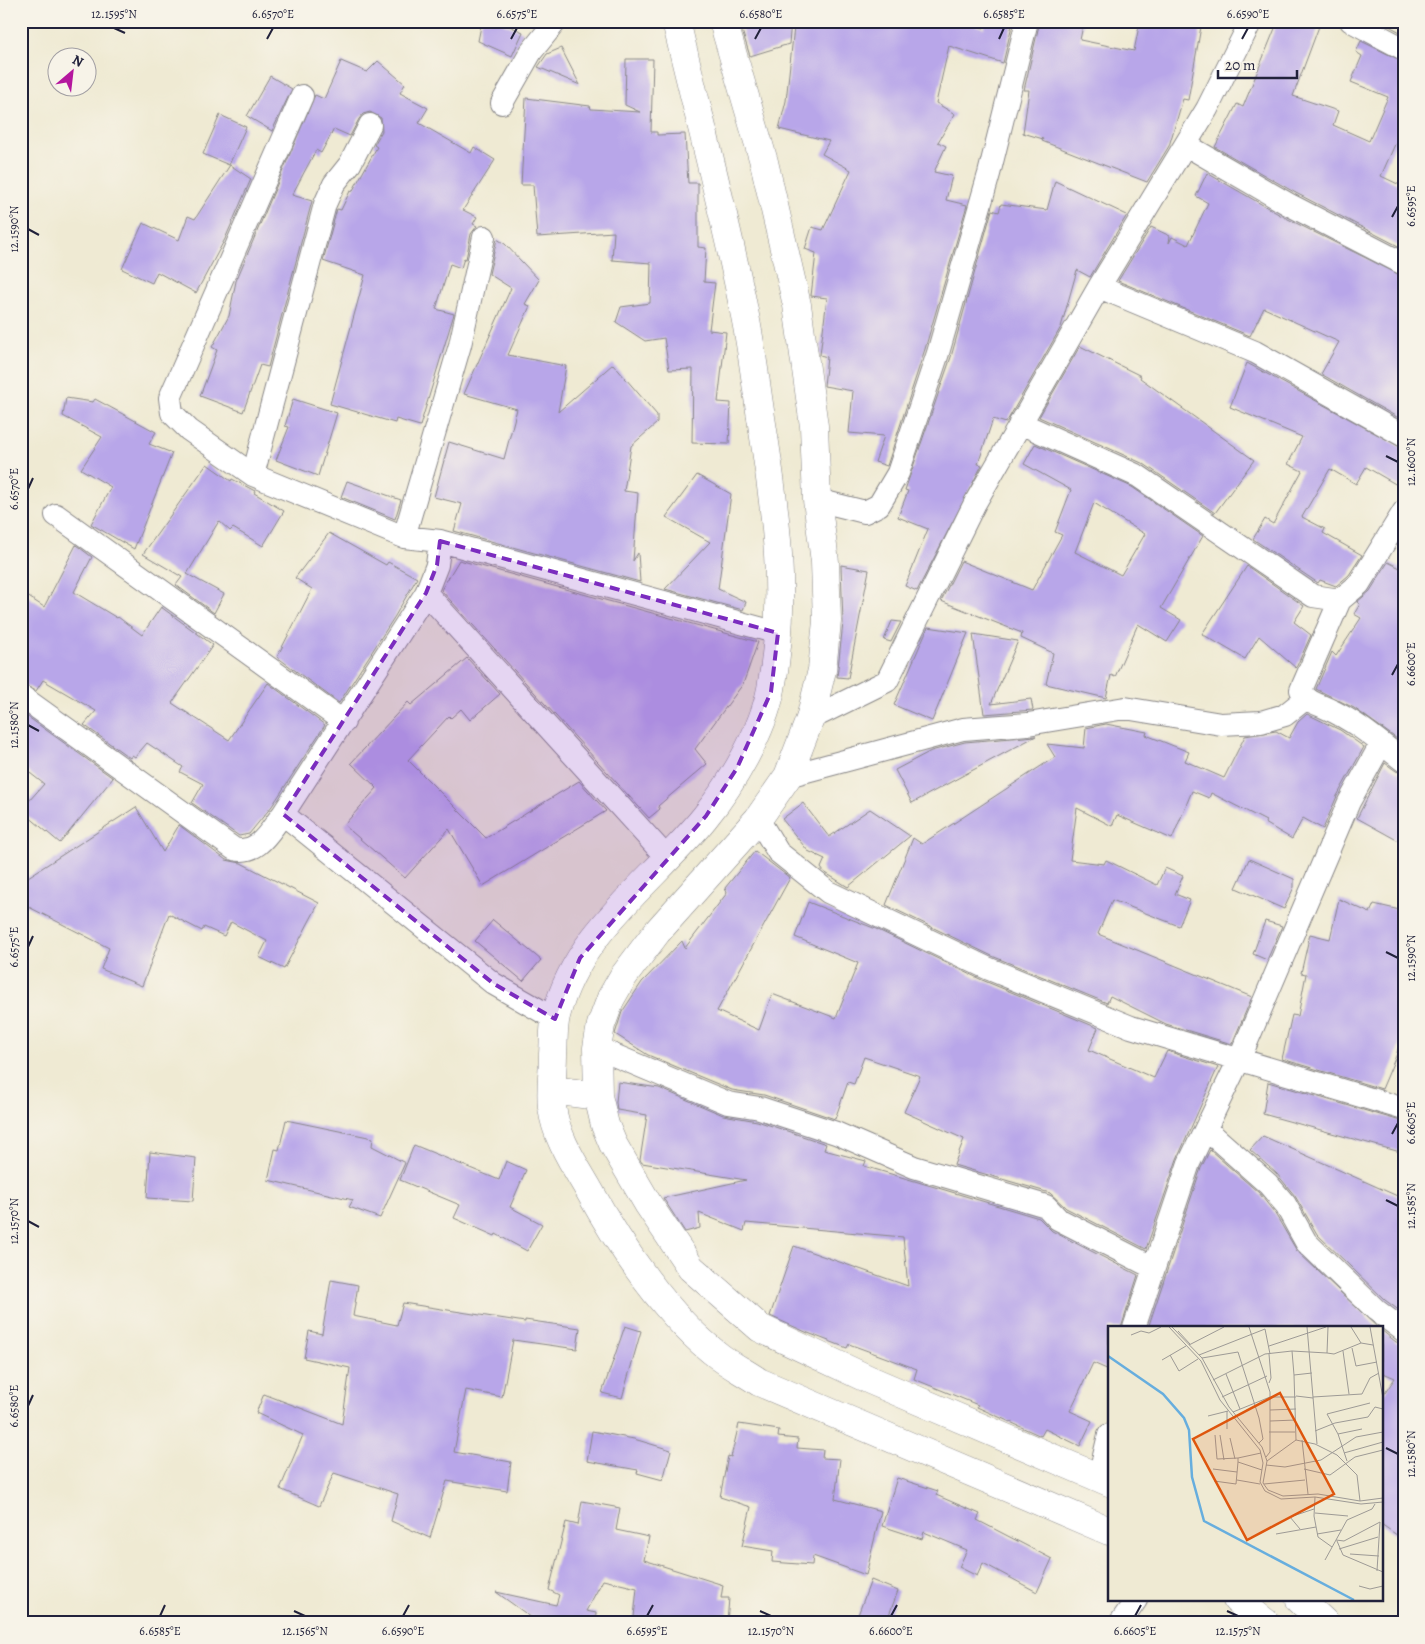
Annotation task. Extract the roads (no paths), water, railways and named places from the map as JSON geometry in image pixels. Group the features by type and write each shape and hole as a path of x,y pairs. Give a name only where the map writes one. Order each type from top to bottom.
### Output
{"street":[{"path":"502,103 531,52 556,21"},
{"path":"676,21 744,312 776,518 780,580 778,633 771,692 759,726 737,768 706,816 599,932 580,958 565,988 555,1019 552,1108 557,1130 563,1146 610,1229 645,1279 693,1333 719,1356 759,1382 1108,1531"},
{"path":"724,21 764,162 797,305 814,426 816,500 825,562 827,621 822,670 810,719 788,776 758,819 657,932 623,977 611,998 601,1026 597,1048 598,1096 613,1144 648,1204 691,1268 760,1328 870,1380 1104,1480 1108,1444"},
{"path":"816,500 865,512 879,505 898,473 938,353 989,174 1027,21"},
{"path":"810,719 887,681 966,520 1098,287 1217,92 1251,21"},
{"path":"1351,21 1404,49"},
{"path":"302,96 170,398 172,414 189,430 253,475 404,537 440,541 778,633"},
{"path":"253,475 325,204 334,184 350,164 370,125"},
{"path":"1186,145 1288,204 1404,264"},
{"path":"404,537 460,346 484,237"},
{"path":"1098,287 1255,352 1404,436"},
{"path":"1020,423 1138,476 1314,596 1340,600"},
{"path":"1404,511 1359,584 1340,600 1301,690 1305,698 1341,715 1366,730 1404,761"},
{"path":"56,515 344,722"},
{"path":"21,696 234,850 245,852 256,847 283,814 426,593 437,565 440,541"},
{"path":"426,593 667,858"},
{"path":"788,776 963,729 1028,724 1125,708 1214,724 1261,722 1285,715 1305,698"},
{"path":"1135,1326 1189,1163 1207,1130 1239,1060 1348,802 1381,744"},
{"path":"283,814 494,984 555,1019"},
{"path":"758,819 778,852 828,892 987,968 1131,1028 1404,1110"},
{"path":"597,1048 728,1103 760,1108 836,1133 914,1167 1046,1206 1058,1219 1154,1268"},
{"path":"552,1090 598,1096"},
{"path":"1207,1130 1253,1168 1268,1184 1285,1204 1306,1242 1376,1310 1404,1331"},
{"path":"1120,1623 1135,1602"},
{"path":"1240,1602 1266,1623"},
{"path":"1302,1602 1325,1623"}]}
